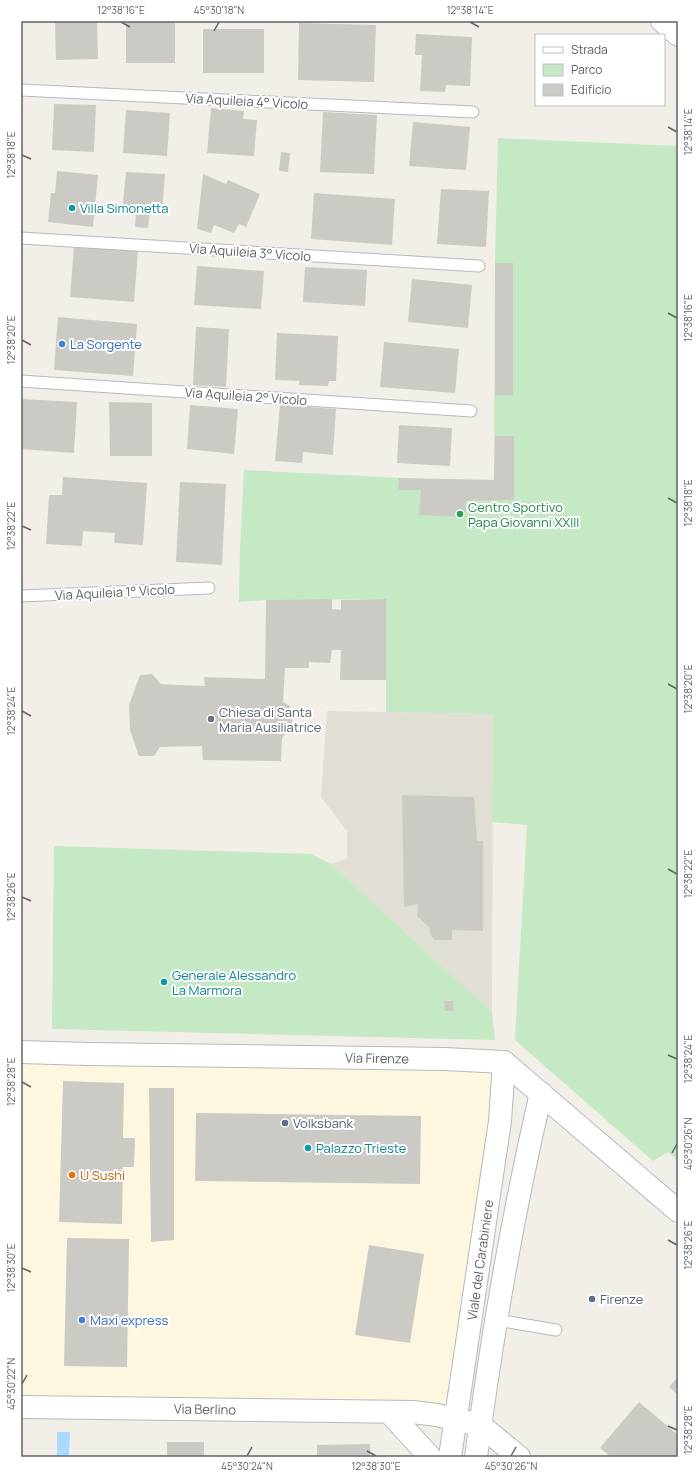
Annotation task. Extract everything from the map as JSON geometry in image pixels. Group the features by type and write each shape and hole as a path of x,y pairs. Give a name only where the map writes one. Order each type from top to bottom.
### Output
{"street":[{"path":"662,21 678,35"},
{"name":"Via Firenze","path":"21,1052 444,1059 504,1062"},
{"path":"504,1062 678,1211"},
{"name":"Viale del Carabiniere","path":"450,1457 500,1121 504,1062"},
{"name":"Viale del Carabiniere","path":"476,1457 497,1320 520,1189 541,1093"},
{"name":"Via Berlino","path":"21,1407 413,1412 480,1425 519,1457"},
{"path":"389,1412 430,1457"}],"lane":[{"name":"Via Aquileia 4° Vicolo","path":"21,90 473,112"},
{"name":"Via Aquileia 3° Vicolo","path":"21,238 479,266"},
{"name":"Via Aquileia 2° Vicolo","path":"21,381 471,411"},
{"name":"Via Aquileia 1° Vicolo","path":"21,596 210,588"},
{"path":"497,1320 556,1330"}],"shaded area":[{"path":"327,711 493,714 492,1012 331,864 347,858 347,831 321,797"},
{"path":"21,1052 504,1062 456,1419 21,1407"}],"green space":[{"name":"Centro Sportivo Papa Giovanni XXIII","path":"498,138 678,146 678,1161 668,1152 653,1161 515,1040 527,825 492,822 493,714 386,712 386,599 266,600 239,602 244,470 422,479 494,480 495,263"},
{"path":"54,846 311,854 331,864 492,1012 495,1040 52,1029"}],"water":[{"path":"57,1432 70,1432 69,1457 57,1457"}],"building":[{"path":"55,21 97,21 98,59 56,60"},
{"path":"126,21 175,21 175,63 126,63"},
{"path":"299,23 376,25 374,82 298,80"},
{"path":"203,29 264,29 264,73 203,73"},
{"path":"416,34 472,37 470,86 446,85 445,92 420,91 422,55 415,55"},
{"path":"54,104 96,105 94,152 52,150"},
{"path":"211,108 244,111 243,119 257,120 254,156 207,153"},
{"path":"126,110 170,113 167,156 123,153"},
{"path":"323,112 377,115 374,174 320,172"},
{"path":"413,122 470,127 466,170 409,166"},
{"path":"281,152 290,153 288,172 279,171"},
{"name":"Villa Simonetta","path":"57,171 98,175 93,227 48,222 51,193 55,193"},
{"path":"126,172 165,174 162,212 150,211 148,228 135,227 136,214 122,213"},
{"path":"203,174 226,184 228,180 260,194 246,227 239,224 234,233 214,225 211,233 197,229"},
{"path":"441,189 489,191 486,247 437,244"},
{"path":"314,193 395,199 392,245 311,239"},
{"path":"74,247 138,251 134,302 70,297"},
{"path":"495,263 513,263 513,395 495,395"},
{"path":"197,266 264,271 261,309 194,305"},
{"path":"305,267 367,270 365,306 303,302"},
{"path":"412,279 472,285 468,328 408,322"},
{"path":"58,317 137,324 133,376 54,370"},
{"path":"196,327 229,329 226,387 193,385"},
{"path":"277,333 338,336 336,381 329,381 328,386 299,385 299,381 275,380"},
{"path":"384,342 459,349 455,393 380,387"},
{"path":"21,399 77,402 74,453 21,449"},
{"path":"109,402 152,403 152,456 110,456"},
{"path":"190,405 238,409 234,454 187,449"},
{"path":"280,405 336,409 333,455 303,452 302,463 275,461"},
{"path":"399,425 452,428 450,466 397,463"},
{"path":"495,436 514,436 514,500 466,501 465,517 419,515 421,490 398,490 399,478 494,480"},
{"path":"63,477 147,483 143,545 114,543 115,533 83,531 82,546 46,544 49,495 62,495"},
{"path":"180,482 226,484 222,565 176,562"},
{"path":"332,599 332,609 341,610 341,600 386,599 386,680 340,680 341,650 332,650 330,663 309,662 309,668 285,668 283,702 290,706 292,722 288,731 282,738 281,761 203,760 202,746 160,747 154,756 139,756 130,730 129,705 140,675 152,674 161,684 205,686 204,677 265,679 266,600"},
{"path":"402,795 474,797 477,841 483,841 483,931 452,930 452,940 434,940 430,934 430,928 417,916 418,904 404,907"},
{"path":"444,1001 453,1001 454,1011 445,1011"},
{"path":"63,1081 124,1083 123,1138 135,1138 134,1167 123,1167 122,1224 59,1222"},
{"path":"149,1088 174,1088 174,1240 151,1242"},
{"name":"Palazzo Trieste","path":"196,1113 421,1116 420,1184 195,1181"},
{"path":"67,1238 129,1239 127,1367 64,1366"},
{"path":"369,1245 424,1254 410,1343 355,1335"},
{"path":"678,1377 678,1395 669,1387"},
{"path":"639,1402 678,1435 678,1457 611,1457 600,1448"},
{"path":"167,1442 204,1442 204,1457 167,1457"},
{"path":"370,1444 370,1457 317,1457 317,1445"}],"place":[{"name":"Villa Simonetta","path":"72,208"},
{"name":"La Sorgente","path":"62,344"},
{"name":"Centro Sportivo Papa Giovanni XXIII","path":"460,514"},
{"name":"Chiesa di Santa Maria Ausiliatrice","path":"211,719"},
{"name":"Generale Alessandro La Marmora","path":"164,982"},
{"name":"Volksbank","path":"285,1123"},
{"name":"Palazzo Trieste","path":"308,1148"},
{"name":"U Sushi","path":"72,1175"},
{"name":"Firenze","path":"592,1299"},
{"name":"Maxi express","path":"82,1320"}]}
